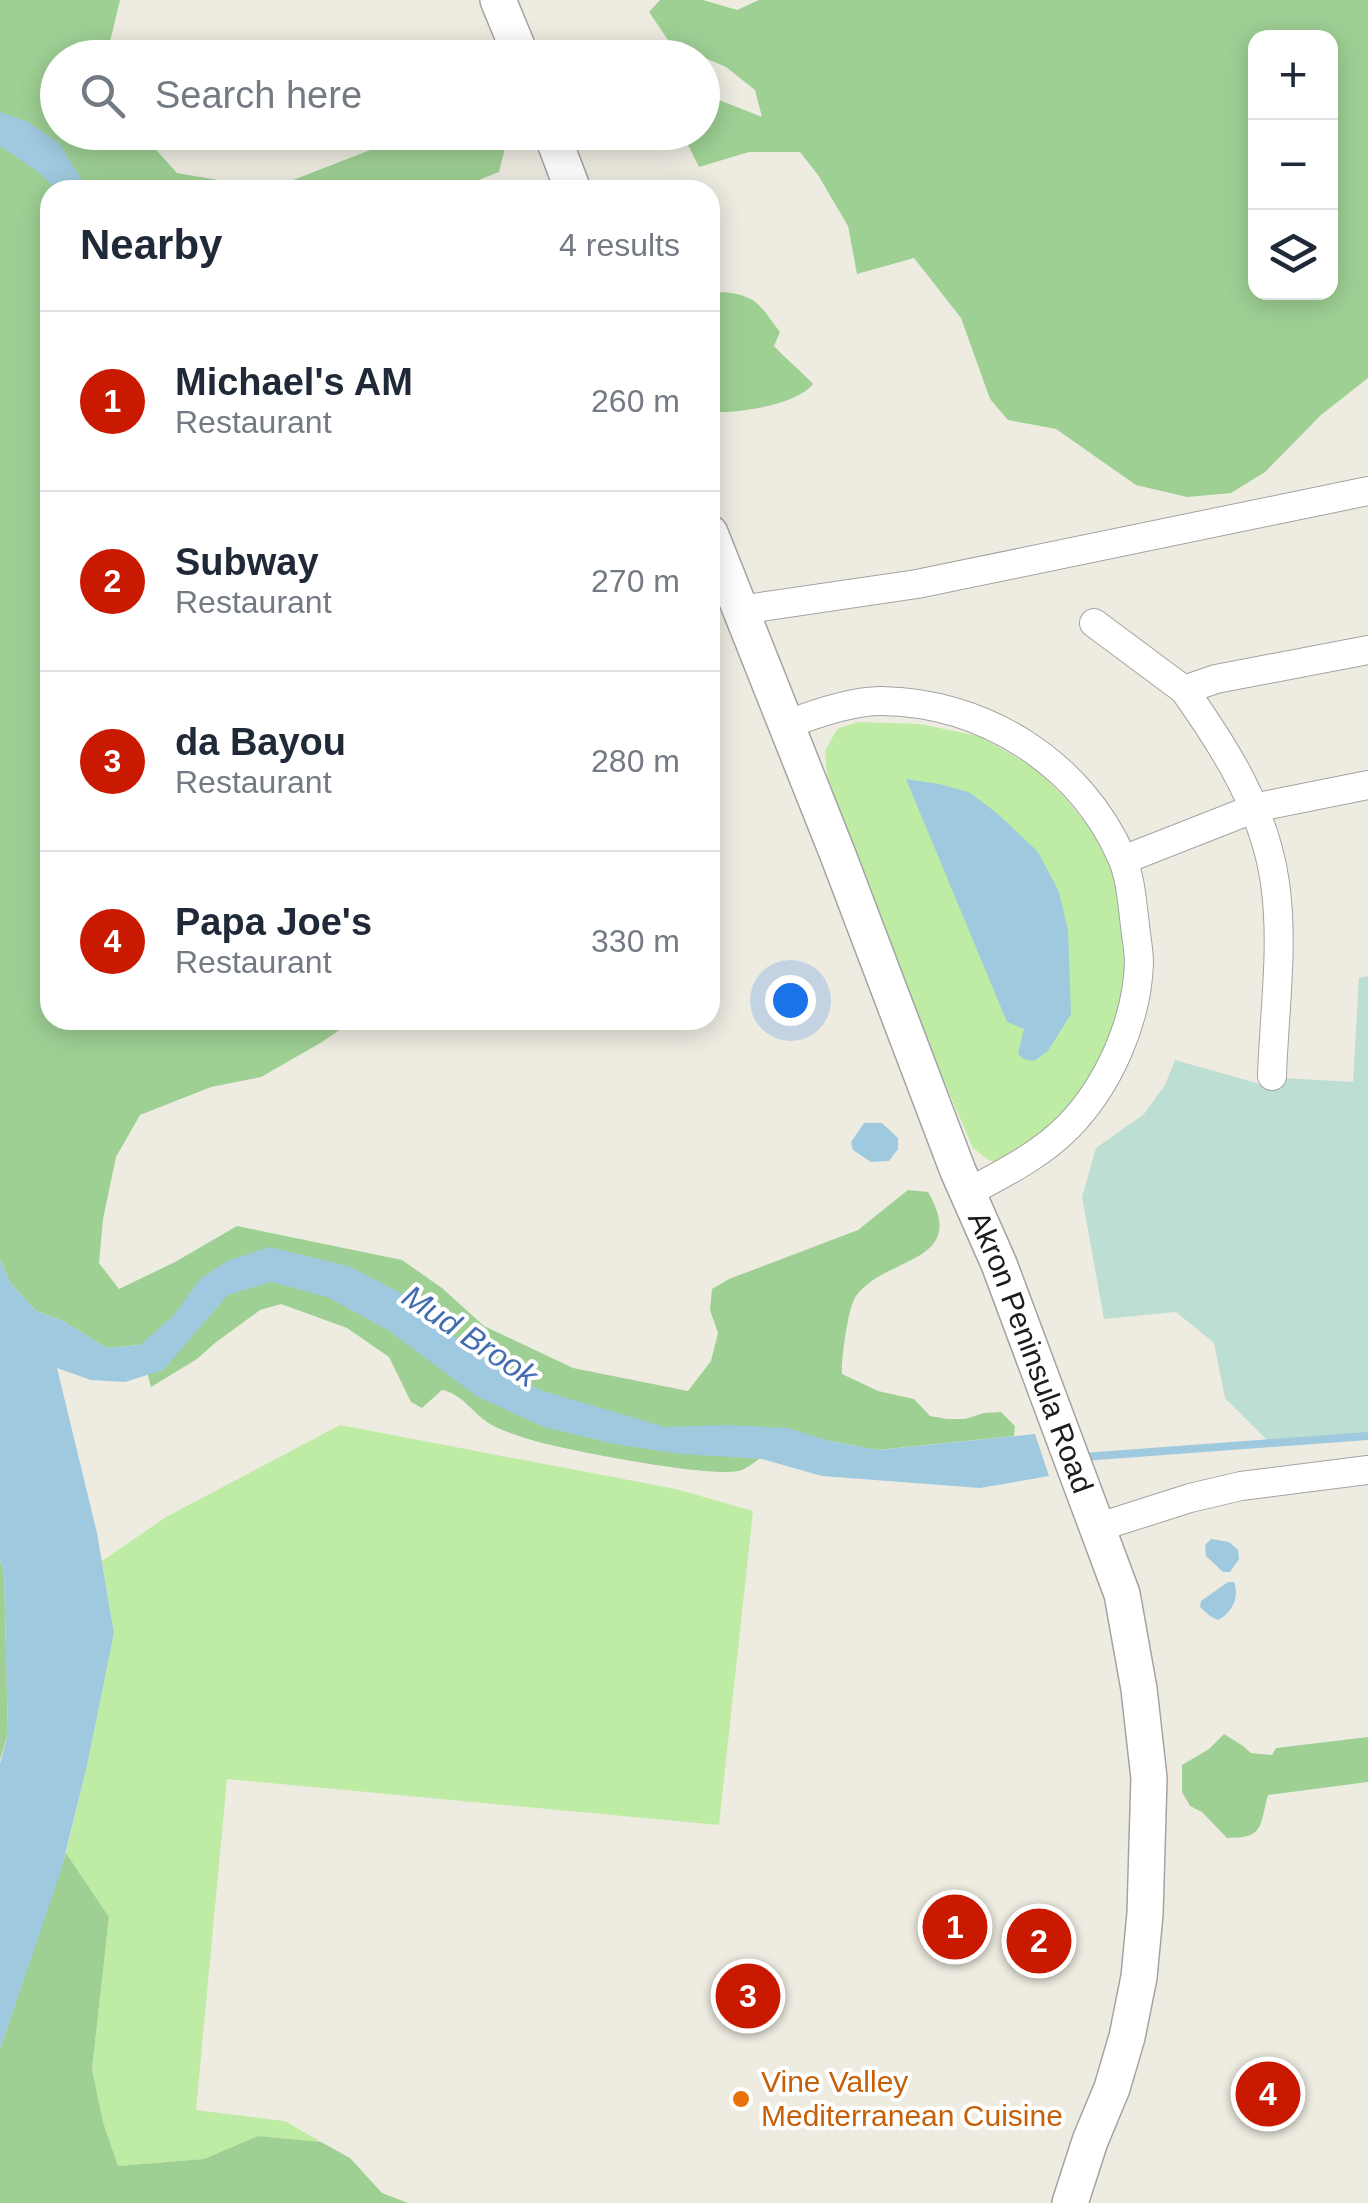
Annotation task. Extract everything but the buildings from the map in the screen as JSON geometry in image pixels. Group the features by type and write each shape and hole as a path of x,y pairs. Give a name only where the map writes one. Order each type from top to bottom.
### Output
{"street":[{"path":"498,0 515,40"},
{"path":"558,150 569,180"},
{"path":"740,610 917,584 1368,491"},
{"name":"Akron Peninsula Road","path":"720,559 999,1264 1122,1594 1139,1688 1149,1778 1139,1977 1112,2088 1070,2203"},
{"path":"1094,624 1184,690 1236,768 1255,808 1275,885 1278,935 1272,1076"},
{"path":"1184,690 1216,679 1368,650"},
{"path":"786,725 817,713 878,701 930,705 978,720 1019,740 1065,776 1099,815 1123,860 1139,961 1133,1011 1116,1054 1093,1096 1069,1126 1034,1157 968,1193"},
{"path":"1123,860 1255,808 1368,785"},
{"path":"1098,1527 1241,1486 1368,1470"}],"green space":[{"path":"0,0 120,0 110,40 40,40 40,150 156,150 177,173 218,180 40,180 40,1030 339,1030 261,1077 211,1087 140,1115 116,1157 103,1219 99,1263 119,1289 237,1226 402,1260 442,1288 484,1326 573,1368 688,1391 711,1361 718,1333 710,1310 712,1289 858,1230 908,1190 928,1192 938,1215 939,1233 932,1246 919,1256 869,1283 856,1296 850,1311 842,1374 878,1391 914,1399 930,1416 965,1419 1001,1412 1015,1426 1014,1436 877,1450 786,1437 742,1470 727,1472 637,1462 519,1436 492,1425 457,1396 442,1390 422,1408 411,1402 389,1357 347,1328 281,1304 260,1310 197,1359 151,1387 140,1345 107,1348 63,1321 36,1311 11,1284 0,1260"},
{"path":"660,0 703,0 737,10 759,0 1368,0 1368,378 1321,415 1265,472 1231,493 1187,497 1136,485 1056,429 1008,420 990,399 961,318 914,258 857,274 848,226 800,152 749,152 699,167 690,150 720,150 720,100 762,117 755,90 720,64 720,40 668,40 649,12"},
{"path":"370,150 504,150 499,172 479,180 293,180"},
{"path":"720,292 744,296 762,309 780,332 774,346 813,384 805,392 780,403 720,412"},
{"path":"858,722 920,724 979,736 1035,768 1097,837 1116,872 1129,956 1119,1028 1067,1120 1000,1165 973,1148 886,946 827,774 825,751 837,729"},
{"path":"340,1425 676,1489 753,1511 719,1825 227,1779 196,2110 285,2121 321,2142 258,2136 204,2159 118,2166 103,2122 92,2069 109,1917 66,1853 114,1633 102,1561 166,1517"},
{"path":"0,1560 4,1572 8,1733 0,1760"},
{"path":"1224,1734 1251,1753 1272,1755 1276,1748 1368,1737 1368,1782 1268,1795 1261,1823 1254,1833 1227,1838 1202,1812 1190,1806 1182,1792 1182,1765 1209,1749"},
{"path":"66,1853 109,1917 92,2069 103,2122 118,2166 204,2159 258,2136 321,2142 350,2158 382,2193 408,2203 0,2203 0,2049"}],"shaded area":[{"path":"0,112 40,130 40,150 63,150 82,180 46,180 0,146"},
{"path":"906,779 969,792 1038,852 1059,892 1068,930 1071,1014 1048,1051 1034,1061 1018,1054 1024,1029 1007,1022"},
{"path":"1368,976 1368,1436 1270,1443 1225,1398 1214,1343 1176,1312 1104,1319 1082,1197 1096,1148 1144,1114 1165,1085 1175,1060 1282,1088 1284,1078 1353,1082 1359,978"},
{"path":"864,1123 882,1123 898,1138 898,1149 889,1161 871,1162 853,1150 851,1142"},
{"path":"270,1247 348,1266 411,1298 471,1351 540,1390 665,1427 788,1428 878,1450 1035,1434 1049,1476 980,1488 822,1476 762,1459 682,1454 614,1444 544,1427 478,1397 388,1330 327,1297 271,1282 228,1295 163,1370 125,1382 91,1380 57,1368 97,1533 114,1633 61,1871 0,2049 0,1764 8,1733 4,1572 0,1560 0,1260 11,1284 36,1311 63,1321 107,1348 140,1345 174,1315 200,1279 229,1260"},
{"path":"1211,1539 1229,1542 1238,1550 1239,1559 1230,1572 1223,1572 1206,1556 1205,1545"},
{"path":"1234,1582 1236,1588 1234,1604 1218,1620 1200,1607 1201,1601"}],"waterway":[{"name":"Mud Brook","path":"1083,1457 1368,1436"}],"place":[{"name":"Michael's AM","path":"955,1927"},
{"name":"Subway","path":"1039,1941"},
{"name":"da Bayou","path":"748,1996"},
{"name":"Papa Joe's","path":"1268,2094"},
{"name":"Vine Valley Mediterranean Cuisine","path":"741,2099"}]}
